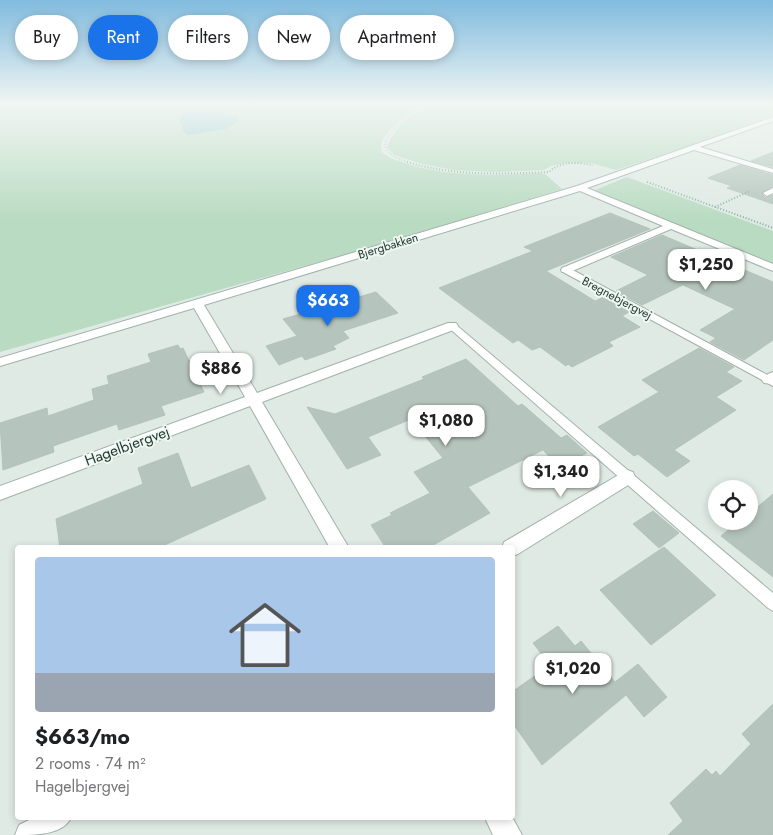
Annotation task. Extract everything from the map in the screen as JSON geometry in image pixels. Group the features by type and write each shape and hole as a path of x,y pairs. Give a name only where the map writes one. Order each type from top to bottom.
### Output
{"street":[{"name":"Bjergbakken","path":"0,362 580,188 709,143"},
{"path":"695,148 773,171"},
{"path":"580,188 773,268"},
{"name":"Bregnebjergvej","path":"566,270 670,226"},
{"path":"198,304 338,545"},
{"name":"Hagelbjergvej","path":"0,493 452,326"},
{"path":"515,546 627,477"},
{"path":"29,835 55,820"},
{"path":"499,820 508,835"}],"lane":[{"name":"Bregnebjergvej","path":"566,270 772,379"},
{"path":"452,326 773,603"}],"path":[{"path":"384,143 384,150 389,155 404,162 439,170 479,174 548,172 556,165 582,163 600,166 773,228"},
{"path":"714,208 750,191 770,192"}],"green space":[{"path":"0,143 382,143 382,151 388,157 416,166 451,173 505,175 540,173 545,174 562,189 382,244 0,352"},
{"path":"389,143 696,143 616,170 591,163 572,162 551,166 544,170 495,172 454,170 422,164 394,155 387,147"},
{"path":"627,177 773,231 773,264 595,190"}],"building":[{"path":"773,152 773,167 751,161"},
{"path":"740,165 773,175 773,186 761,193 766,198 773,195 773,204 727,188 732,186 708,178"},
{"path":"610,213 650,229 546,271 595,301 604,297 631,311 622,316 640,327 609,342 613,346 572,367 568,364 566,366 540,347 532,350 518,340 513,343 439,288 533,251 524,247"},
{"path":"662,235 773,282 773,340 744,360 710,342 716,338 700,330 735,309 683,285 642,305 616,291 648,275 611,257"},
{"path":"376,292 398,313 343,331 349,338 333,346 336,349 305,360 302,356 279,365 266,346 297,336 283,319"},
{"path":"178,345 180,349 183,348 204,392 161,406 165,415 119,430 117,424 53,446 54,452 3,470 0,423 47,408 48,416 94,400 92,389 109,384 107,376 151,362 148,354"},
{"path":"699,348 734,367 726,372 742,381 716,397 736,410 674,450 690,461 667,477 638,454 634,456 598,427 659,392 642,380"},
{"path":"466,359 518,406 522,404 561,438 567,435 587,453 559,467 543,450 468,487 490,513 433,545 384,545 371,525 430,493 414,472 443,458 411,419 368,437 381,455 347,469 307,407 335,414 424,379 422,377"},
{"path":"178,453 191,488 249,465 266,499 165,545 60,545 56,519 143,484 138,468"},
{"path":"773,494 773,577 721,536 728,530 758,530 758,506"},
{"path":"653,511 679,533 659,548 633,524"},
{"path":"664,547 716,595 651,645 600,590"},
{"path":"558,626 575,646 581,641 615,682 638,664 667,697 644,717 626,695 542,765 515,726 515,690 550,665 533,643"},
{"path":"773,704 773,835 668,835 683,821 670,803 706,769 712,775 716,771 720,776 751,744 742,734"}]}
